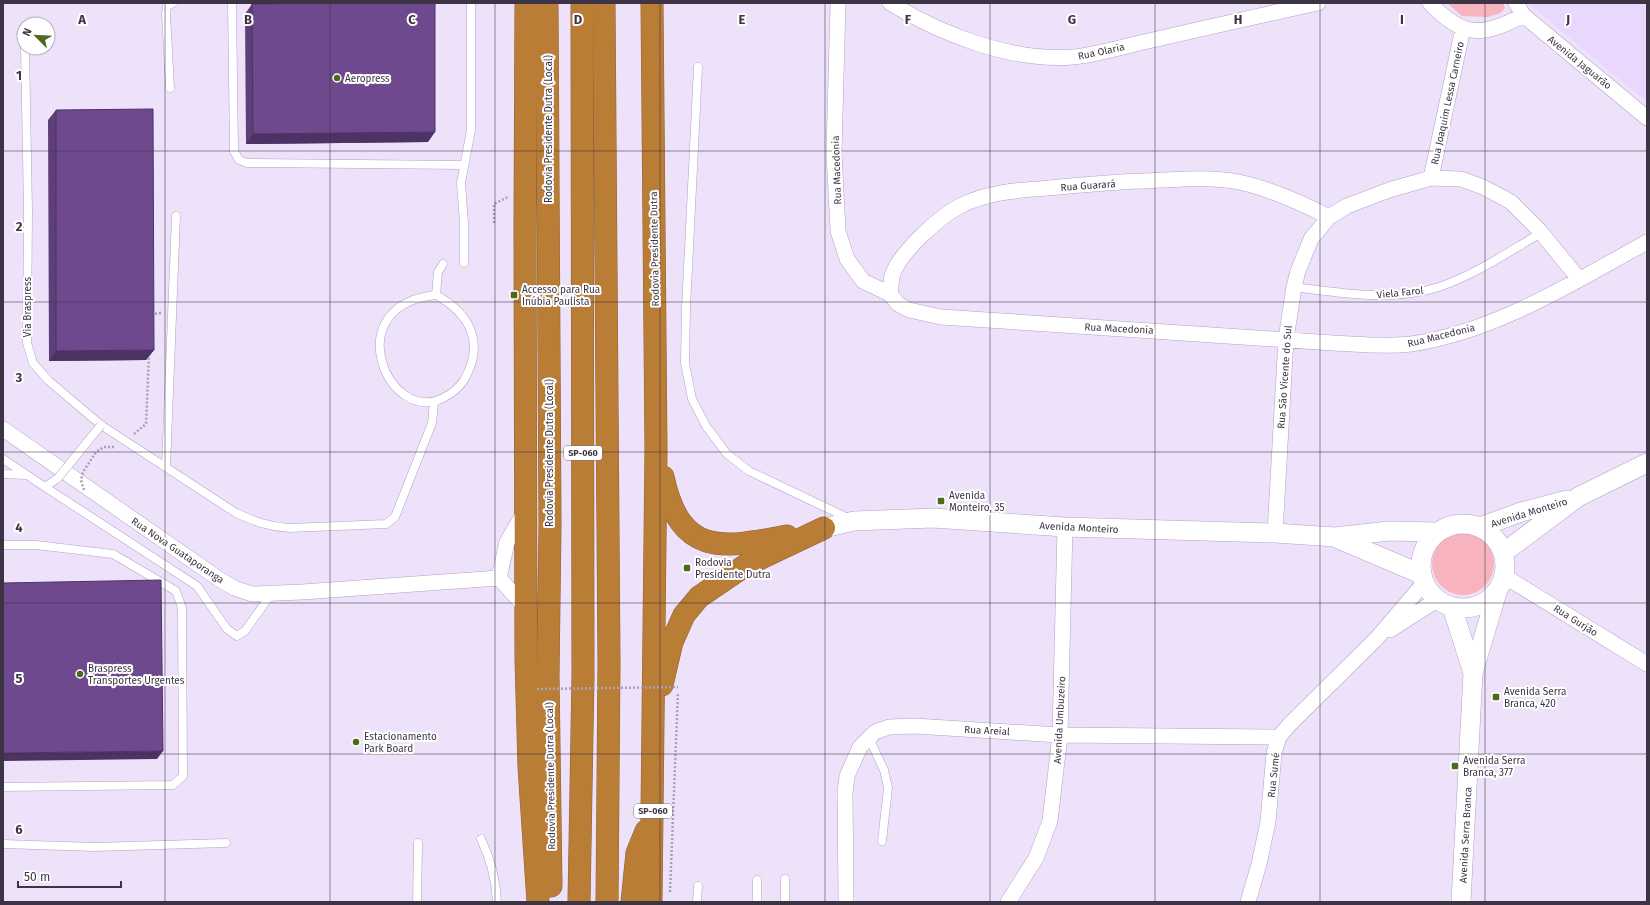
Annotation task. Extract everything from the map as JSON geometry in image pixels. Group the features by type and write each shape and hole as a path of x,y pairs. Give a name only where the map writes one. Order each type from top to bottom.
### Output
{"highway":[{"path":"526,3 526,608 529,760 538,902"},
{"name":"Rodovia Presidente Dutra (Local)","path":"547,3 550,525 548,676 552,902"},
{"name":"SP-060","path":"579,902 583,676 582,3"},
{"name":"SP-060","path":"604,3 609,655 607,902"},
{"name":"Rodovia Presidente Dutra","path":"652,3 656,448 653,815 661,898"},
{"path":"656,448 668,500 676,517 688,531 704,541 720,544 742,545 824,528"},
{"path":"654,719 672,642 684,615 699,597 746,565 824,528"},
{"path":"632,902 637,853 653,815"}],"street":[{"name":"Rua Macedonia","path":"838,3 834,153 838,231 847,258 863,281 890,294 898,304 909,310 941,317 1378,345 1411,344 1462,332 1503,317 1542,300 1647,242"},
{"name":"Rua Olaria","path":"890,3 909,15 947,33 988,46 1030,55 1073,57 1318,3"},
{"path":"1430,3 1444,17 1464,28 1478,32 1500,28 1520,9"},
{"name":"Avenida Jaguarão","path":"1520,9 1647,118"},
{"name":"Rua Joaquim Lessa Carneiro","path":"1431,178 1464,28"},
{"name":"Rua São Vicente do Sul","path":"1276,533 1286,339 1294,286 1298,271 1311,239 1329,217 1354,203 1389,190 1431,178 1461,179 1483,186 1511,202 1541,233 1578,280"},
{"name":"Rua Guarará","path":"890,294 892,276 904,256 929,227 960,206 988,195 1105,183 1202,179 1238,182 1270,191 1298,201 1329,217"},
{"name":"Rua Nova Guataporanga","path":"3,429 219,579 234,588 252,594 499,578"},
{"name":"Avenida Monteiro","path":"1503,553 1578,497 1647,463"},
{"name":"Avenida Monteiro","path":"1480,527 1521,512 1578,497"},
{"path":"526,511 507,542 499,578 526,608"},
{"name":"Avenida Monteiro","path":"824,528 854,521 941,518 1065,527 1276,533 1335,537 1389,531 1436,532"},
{"path":"1457,523 1480,527 1490,533 1498,542 1503,553 1505,564 1501,583 1489,599 1478,606 1465,608 1444,603 1429,592 1422,578 1420,562 1423,551 1428,541 1436,532 1446,526 1457,523"},
{"name":"Avenida Umbuzeiro","path":"1008,902 1036,858 1050,821 1060,735 1065,527"},
{"name":"Avenida Monteiro","path":"1335,537 1422,578"},
{"name":"Rua Sumé","path":"1248,902 1259,864 1268,822 1274,753 1279,737 1290,724 1377,638 1422,578"},
{"name":"Rua Gurjão","path":"1501,583 1647,664"},
{"name":"Avenida Serra Branca","path":"1461,902 1473,673 1501,583"},
{"name":"Rua Sumé","path":"1377,638 1444,603"},
{"name":"Avenida Serra Branca","path":"1444,603 1473,673"},
{"name":"Rua Areial","path":"846,902 846,781 860,747 875,732 889,727 915,726 1060,735 1279,737"}],"lane":[{"path":"170,88 166,14 167,6 172,3"},
{"path":"232,3 234,151 239,160 247,163 464,165"},
{"path":"464,263 464,223 461,184 471,130 471,3"},
{"name":"Via Braspress","path":"25,56 28,211 27,343 33,363 50,381 101,425 236,512 255,522 273,528 386,524 395,517 432,424 434,402"},
{"path":"698,68 686,308 685,363 692,399 706,426 727,454 749,470 854,521"},
{"path":"166,466 176,216"},
{"name":"Viela Farol","path":"1294,286 1339,293 1374,295 1407,293 1438,287 1472,273 1541,233"},
{"path":"436,295 438,272 443,264"},
{"path":"436,295 452,303 464,316 472,332 474,349 471,367 463,382 450,394 434,402 417,400 402,392 394,384 382,365 379,348 382,331 391,316 403,304 419,297 436,295"},
{"path":"45,487 58,478 101,425"},
{"path":"3,459 197,586 227,629 237,636 245,631 272,593"},
{"path":"3,474 26,475"},
{"path":"3,545 36,545 113,554 176,591 182,608 183,776 173,785 3,787"},
{"path":"869,738 884,770 888,788 882,841"},
{"path":"482,839 491,861 496,884 497,902"},
{"path":"417,902 418,843"},
{"path":"3,844 95,848 226,844"},
{"path":"785,879 785,902"},
{"path":"757,880 757,902"},
{"path":"697,902 698,886"}],"path":[{"path":"150,317 151,313 172,313"},
{"path":"84,490 81,480 83,472 96,452 104,447 116,447 136,434 146,424 149,347"},
{"path":"537,689 678,687 661,898"}],"shaded area":[{"path":"1447,3 1503,3 1505,8 1500,13 1488,17 1462,16"},
{"path":"1647,3 1647,102 1529,4"},
{"path":"1457,533 1469,533 1485,542 1492,552 1494,564 1492,576 1485,586 1469,595 1457,595 1446,590 1437,581 1432,570 1432,558 1437,547 1446,538"}],"building":[{"name":"Aeropress","path":"435,3 435,132 253,134 252,4"},
{"path":"153,109 154,350 56,351 56,110"},
{"name":"Braspress Transportes Urgentes","path":"161,580 163,751 3,753 3,583"}],"place":[{"name":"Aeropress","path":"337,78"},
{"name":"Accesso para Rua Inúbia Paulista","path":"514,295"},
{"name":"Avenida Monteiro, 35","path":"941,501"},
{"name":"Rodovia Presidente Dutra","path":"687,568"},
{"name":"Braspress Transportes Urgentes","path":"80,674"},
{"name":"Avenida Serra Branca, 420","path":"1496,697"},
{"name":"Estacionamento Park Board","path":"356,742"},
{"name":"Avenida Serra Branca, 377","path":"1455,766"}]}
